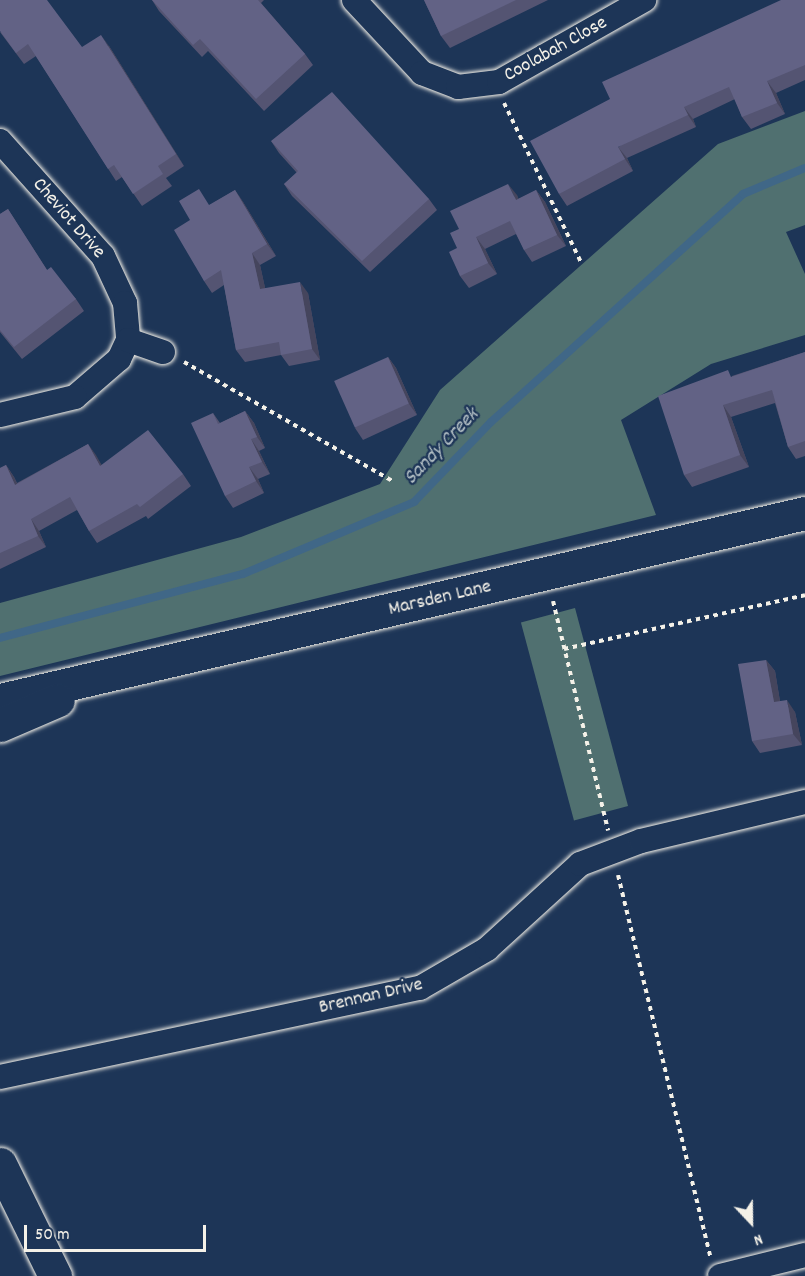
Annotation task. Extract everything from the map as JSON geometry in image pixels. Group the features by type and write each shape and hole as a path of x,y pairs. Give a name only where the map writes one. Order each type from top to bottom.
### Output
{"main road":[{"name":"Marsden Lane","path":"0,700 76,685 805,513"},
{"name":"Marsden Lane","path":"0,725 48,709 76,685"},
{"path":"0,1164 55,1276"}],"street":[{"name":"Coolabah Close","path":"354,0 422,73 458,87 499,82 644,0"},
{"name":"Cheviot Drive","path":"0,141 103,256 125,303 128,340"},
{"path":"0,415 75,397 119,359 128,340 163,352"},
{"name":"Brennan Drive","path":"0,1077 420,988 487,948 580,864 613,851 805,802"},
{"path":"716,1270 805,1256"}],"path":[{"path":"499,82 505,109 582,264"},
{"path":"163,352 394,482"},
{"path":"546,574 716,1270"},
{"path":"564,649 805,595"}],"green space":[{"path":"805,111 805,225 786,232 805,274 805,335 711,364 621,420 656,515 0,676 0,603 241,537 380,484 440,390 718,144"},
{"path":"575,608 628,806 574,821 521,622"}],"building":[{"path":"0,0 47,0 82,47 101,35 176,154 158,166 163,174 133,194 114,165 108,169 28,44 16,53 0,31"},
{"path":"152,0 258,0 305,54 256,99 200,39 193,45"},
{"path":"424,0 516,0 441,36"},
{"path":"781,0 805,0 805,65 767,81 777,103 742,117 729,87 684,107 688,115 618,147 625,159 559,194 530,141 610,99 602,82"},
{"path":"332,92 429,199 362,261 284,184 298,171 271,141"},
{"path":"508,184 516,200 536,190 557,235 524,250 510,221 476,237 488,263 460,276 449,252 457,248 450,233 459,229 450,211"},
{"path":"199,189 209,205 235,190 267,244 252,253 260,289 300,282 312,349 281,355 279,342 236,350 221,270 204,281 174,230 190,220 179,201"},
{"path":"8,209 47,270 51,267 76,299 14,347 0,330 0,214"},
{"path":"805,352 805,441 788,447 772,390 723,405 740,455 684,475 658,396 728,370 731,377"},
{"path":"388,357 409,404 355,428 334,381"},
{"path":"245,411 257,437 251,439 262,462 249,467 256,481 225,496 191,423 213,413 218,424"},
{"path":"148,430 183,474 140,507 137,504 89,531 70,497 31,519 38,536 0,553 0,468 6,465 15,485 88,444 100,466"},
{"path":"766,660 774,702 787,700 793,734 752,741 738,664"}],"waterway":[{"name":"Sandy Creek","path":"0,638 243,574 414,502 491,422 743,194 805,168"}]}
